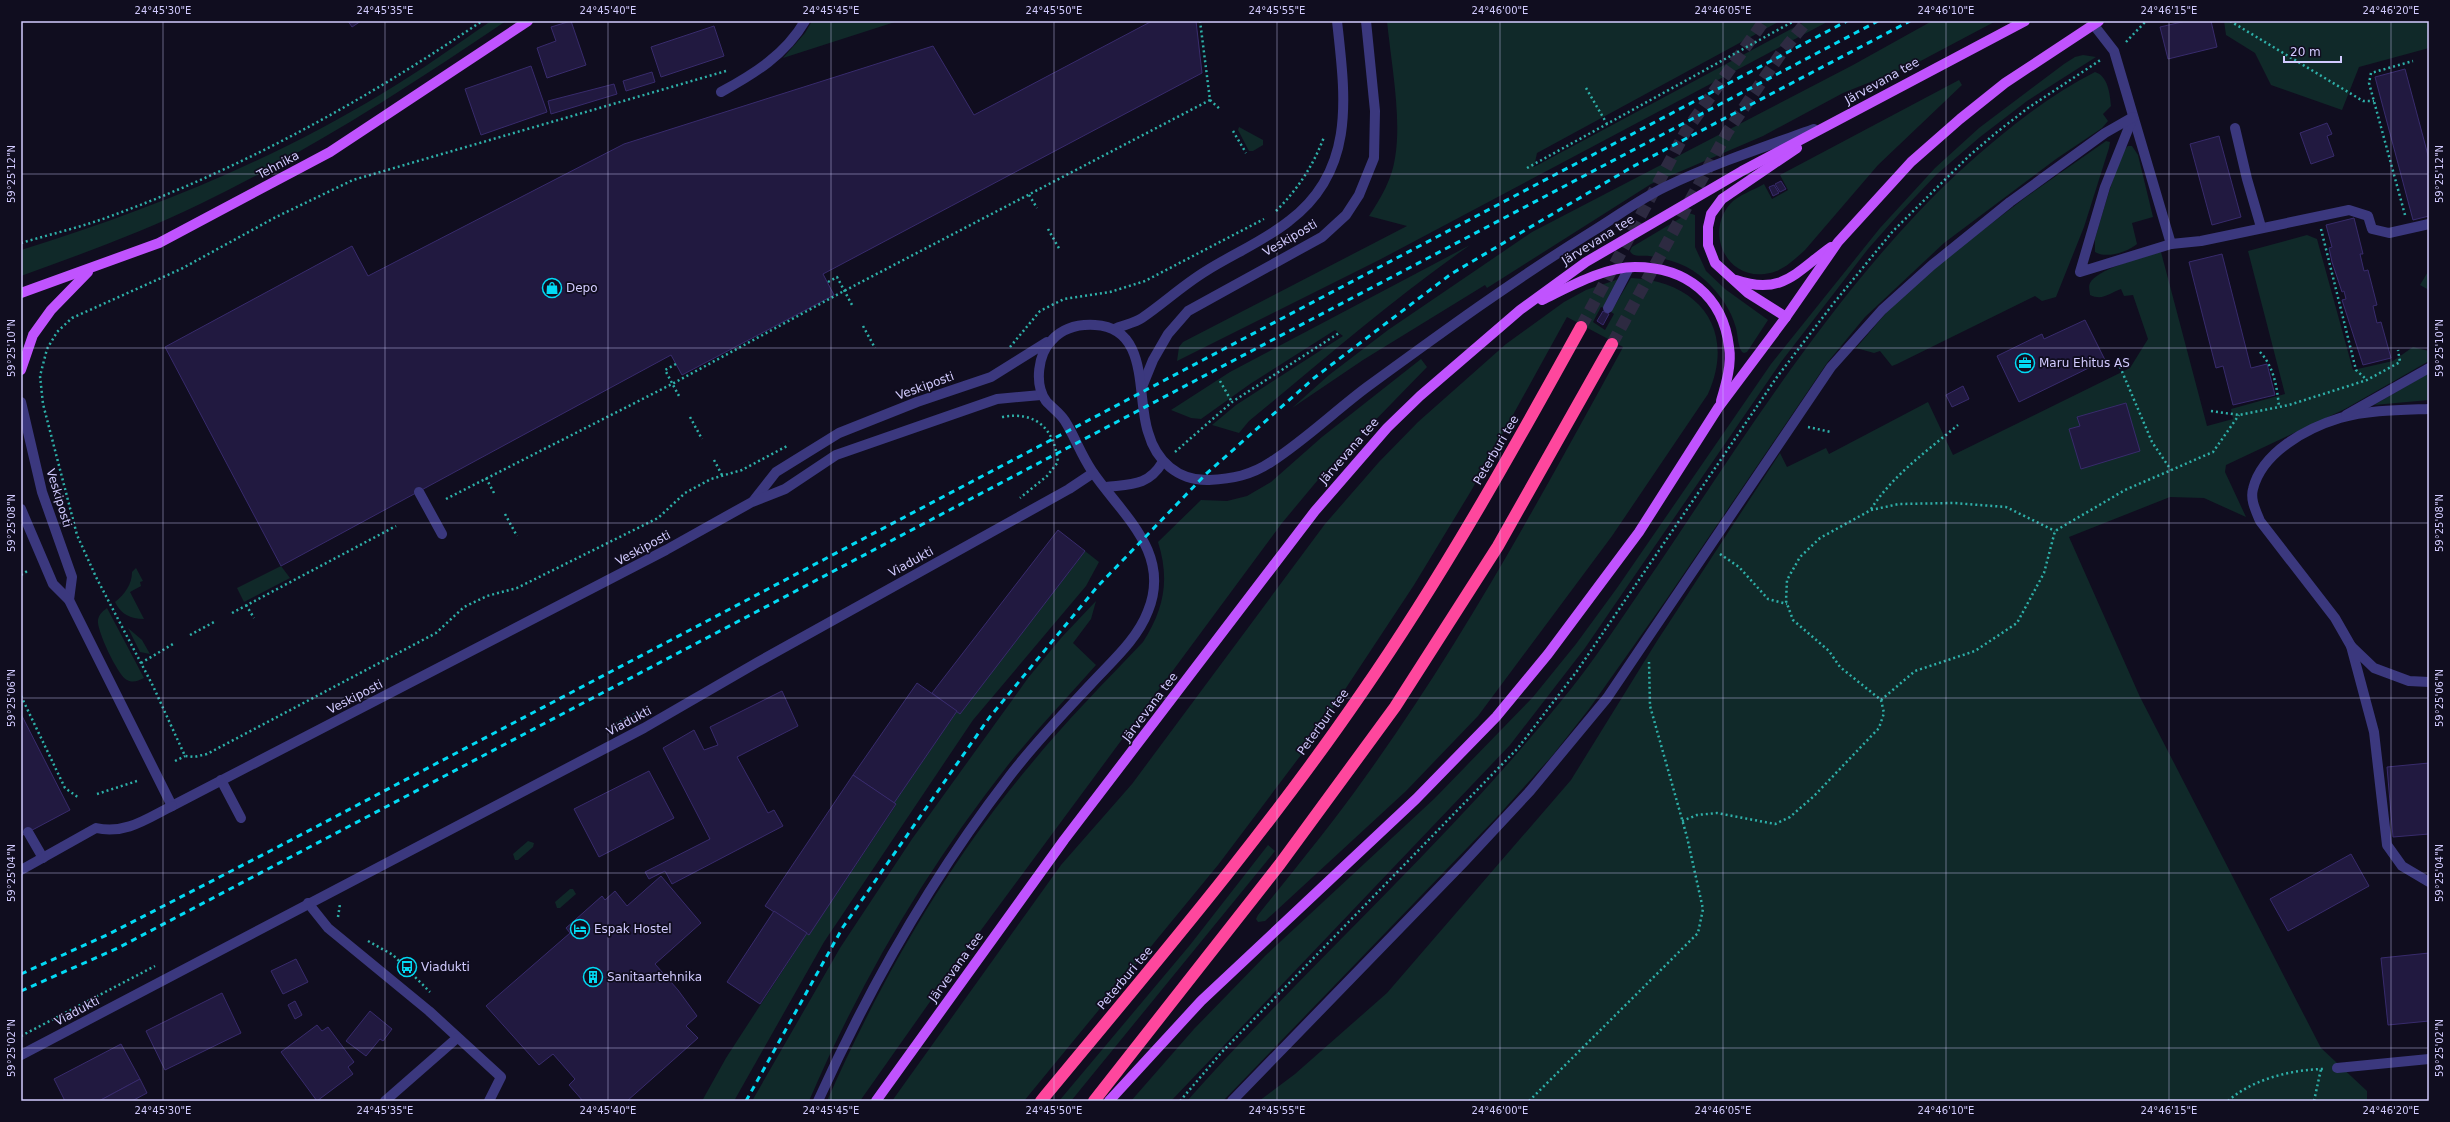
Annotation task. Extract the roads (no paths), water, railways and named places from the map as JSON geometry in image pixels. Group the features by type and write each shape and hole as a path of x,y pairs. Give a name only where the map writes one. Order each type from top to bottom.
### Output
{"highway":[{"name":"Peterburi tee","path":"1041,1101 1248,849 1362,694 1464,534 1581,327"},
{"path":"1094,1101 1280,864 1395,707 1498,546 1612,344"}],"main road":[{"name":"Tehnika","path":"21,293 90,270 159,243 330,152 528,21"},
{"name":"Järvevana tee","path":"876,1101 1064,840 1315,511 1392,423 1457,363 1520,310 1586,262 1742,171 2025,21"},
{"path":"1109,1101 1201,1001 1416,799 1496,717 1548,654 1639,532 1718,408 1786,317 1838,242 1911,162 1960,119 2005,83 2096,23"},
{"path":"1786,317 1748,293 1730,278 1716,263 1708,245 1708,227 1711,214 1722,199 1748,184 1832,124"},
{"path":"1730,278 1746,284 1768,287 1787,281 1838,242"},
{"path":"1520,310 1594,276 1629,268 1666,270 1678,275 1705,293 1717,307 1725,326 1730,348 1727,381 1718,408"},
{"path":"21,370 33,335 52,310 90,270"}],"street":[{"path":"720,92 751,76 779,55 805,21"},
{"name":"Veskiposti","path":"752,502 776,472 839,433 917,402 991,377 1067,328 1093,325 1114,329 1141,319 1205,272 1289,222 1308,206 1326,182 1336,160 1343,125 1343,72 1337,21"},
{"name":"Veskiposti","path":"1142,387 1153,360 1168,334 1188,311 1322,236 1346,215 1359,195 1374,158 1375,111 1366,21"},
{"path":"2096,23 2114,51 2171,244"},
{"path":"2133,117 2105,187 2080,272 2171,244 2201,241 2317,215 2349,210 2360,212 2368,216 2372,229 2388,233 2429,224"},
{"path":"1232,1101 1464,862 1530,791 1607,698 1831,368 1882,310 1932,265 2041,179 2105,133 2133,117"},
{"path":"1114,329 1133,350 1142,387 1147,431 1162,463 1180,474 1197,480 1236,479 1268,464 1361,391 1440,334 1564,249 1662,189 1737,156 1832,124"},
{"path":"2235,128 2247,179 2261,227"},
{"path":"1608,308 1629,268"},
{"path":"818,1101 869,994 934,882 1011,774 1049,729 1130,642 1149,610 1155,577 1148,549 1106,486 1093,473 1062,416 1041,395 1039,374 1042,353 1052,339"},
{"path":"2429,368 2341,418 2305,433 2275,454 2260,470 2252,490 2253,504 2260,521 2335,618 2351,646 2374,732 2387,846 2402,866 2429,882"},
{"name":"Veskiposti","path":"21,870 96,828 110,831 132,827 660,554 720,522 752,502 785,489 836,455 998,399 1041,395"},
{"name":"Veskiposti","path":"21,402 42,492 72,577 69,600"},
{"path":"2341,418 2429,408"},
{"path":"1106,486 1132,484 1146,480 1155,474 1162,463"},
{"name":"Viadukti","path":"21,1055 308,903 644,728 758,662 1069,489 1093,473"},
{"path":"419,492 442,534"},
{"path":"21,509 53,584 69,600 172,806"},
{"path":"2351,646 2374,668 2409,681 2429,682"},
{"path":"221,780 241,818"},
{"path":"28,832 43,858"},
{"path":"308,903 328,928 429,1011 501,1077 489,1101"},
{"path":"385,1101 457,1038"},
{"path":"2336,1068 2429,1059"}],"tunnel":[{"path":"1581,327 1686,131 1764,21"},
{"path":"1612,344 1728,131 1782,52 1807,21"}],"railway":[{"path":"21,974 111,933 272,850 1847,21"},
{"path":"21,991 118,948 1878,21"},
{"path":"746,1101 843,927 989,718 1097,587 1206,474 1314,378 1451,274 1632,167 1910,21"}],"place":[{"name":"Depo","path":"552,288"},
{"name":"Maru Ehitus AS","path":"2025,363"},
{"name":"Espak Hostel","path":"580,929"},
{"name":"Viadukti","path":"407,967"},
{"name":"Sanitaartehnika","path":"593,977"}]}
